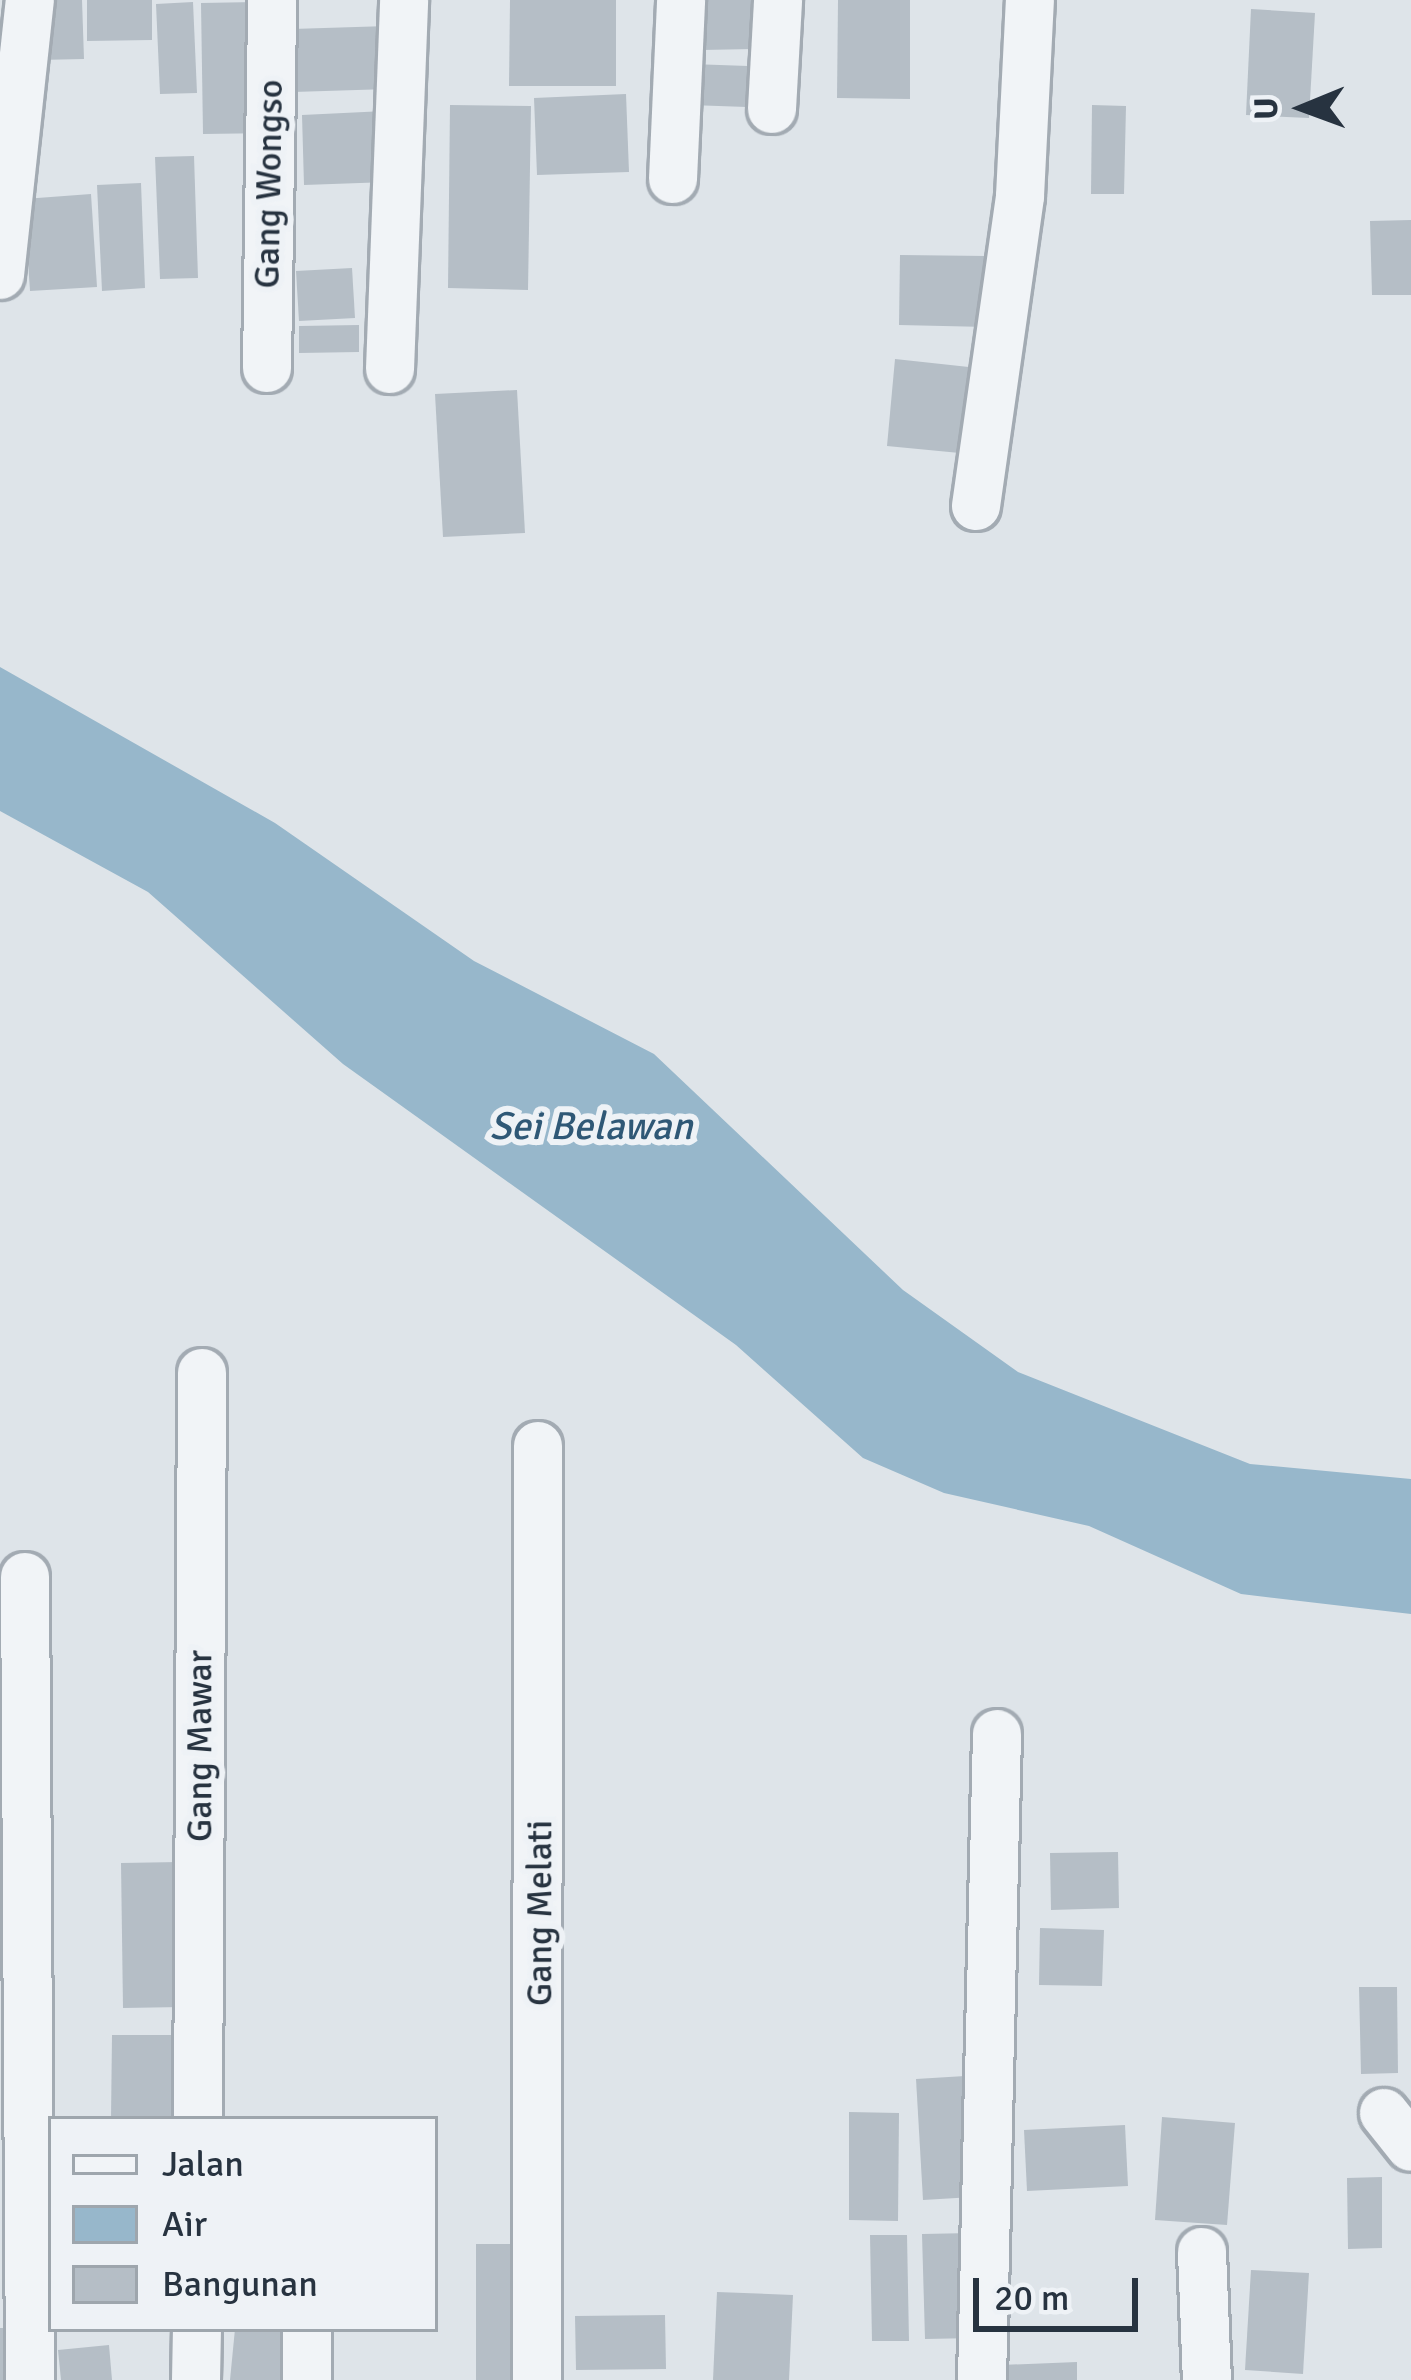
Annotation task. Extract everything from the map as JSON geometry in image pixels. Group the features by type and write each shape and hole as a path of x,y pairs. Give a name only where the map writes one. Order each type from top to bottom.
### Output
{"street":[{"path":"0,275 31,0"},
{"name":"Gang Wongso","path":"267,368 272,0"},
{"path":"389,369 404,0"},
{"path":"673,179 681,0"},
{"path":"772,109 778,0"},
{"path":"976,506 1020,196 1030,0"},
{"name":"Gang Mawar","path":"198,2116 202,1373"},
{"name":"Gang Melati","path":"537,2380 538,1446"},
{"path":"25,1577 30,2380"},
{"path":"982,2380 998,1734"},
{"path":"1202,2252 1207,2380"},
{"path":"196,2332 196,2380"},
{"path":"307,2332 307,2380"}],"water":[{"name":"Sei Belawan","path":"0,667 275,823 474,961 654,1054 903,1290 1018,1372 1250,1464 1411,1479 1411,1614 1241,1594 1089,1526 944,1493 863,1458 736,1345 343,1064 148,892 0,811"}],"building":[{"path":"37,0 82,0 84,59 38,60"},
{"path":"87,0 152,0 152,40 87,41"},
{"path":"510,0 616,0 616,86 509,86"},
{"path":"702,0 753,0 753,49 702,50"},
{"path":"838,0 910,0 910,99 837,98"},
{"path":"193,2 197,93 160,94 156,4"},
{"path":"263,2 265,133 203,134 201,3"},
{"path":"1251,9 1315,13 1309,118 1246,115"},
{"path":"388,26 389,89 293,92 292,29"},
{"path":"691,64 748,66 747,107 690,105"},
{"path":"626,94 629,172 537,175 534,98"},
{"path":"450,105 531,106 528,290 448,288"},
{"path":"1092,105 1126,106 1124,194 1091,194"},
{"path":"385,111 388,182 304,185 302,115"},
{"path":"194,156 198,278 160,279 155,157"},
{"path":"141,183 145,288 102,291 97,185"},
{"path":"91,194 97,287 30,291 24,199"},
{"path":"1411,220 1411,295 1372,295 1370,221"},
{"path":"900,255 987,256 987,327 899,325"},
{"path":"352,268 355,318 299,321 296,271"},
{"path":"359,325 359,352 299,353 299,326"},
{"path":"895,359 978,368 970,454 887,446"},
{"path":"517,390 525,533 443,537 435,394"},
{"path":"1118,1852 1119,1908 1051,1910 1050,1853"},
{"path":"179,1862 182,2007 123,2008 121,1863"},
{"path":"1040,1928 1104,1930 1102,1986 1039,1985"},
{"path":"1359,1987 1397,1987 1398,2073 1361,2074"},
{"path":"112,2035 189,2035 189,2116 111,2116"},
{"path":"965,2076 973,2197 923,2200 916,2079"},
{"path":"849,2112 899,2113 898,2221 849,2220"},
{"path":"1162,2117 1235,2123 1227,2225 1155,2220"},
{"path":"1125,2125 1128,2186 1027,2191 1024,2130"},
{"path":"1382,2177 1382,2248 1348,2249 1347,2178"},
{"path":"972,2233 975,2338 925,2339 922,2234"},
{"path":"870,2235 907,2235 909,2341 872,2341"},
{"path":"476,2244 518,2244 518,2380 476,2380"},
{"path":"1251,2270 1309,2273 1303,2374 1245,2370"},
{"path":"717,2292 793,2295 789,2380 713,2380"},
{"path":"665,2315 666,2369 576,2370 575,2316"},
{"path":"0,2328 15,2328 17,2380 0,2380"},
{"path":"235,2332 303,2332 298,2380 230,2380"},
{"path":"109,2345 112,2380 61,2380 58,2350"},
{"path":"1077,2362 1077,2380 1002,2380 1001,2365"}]}
